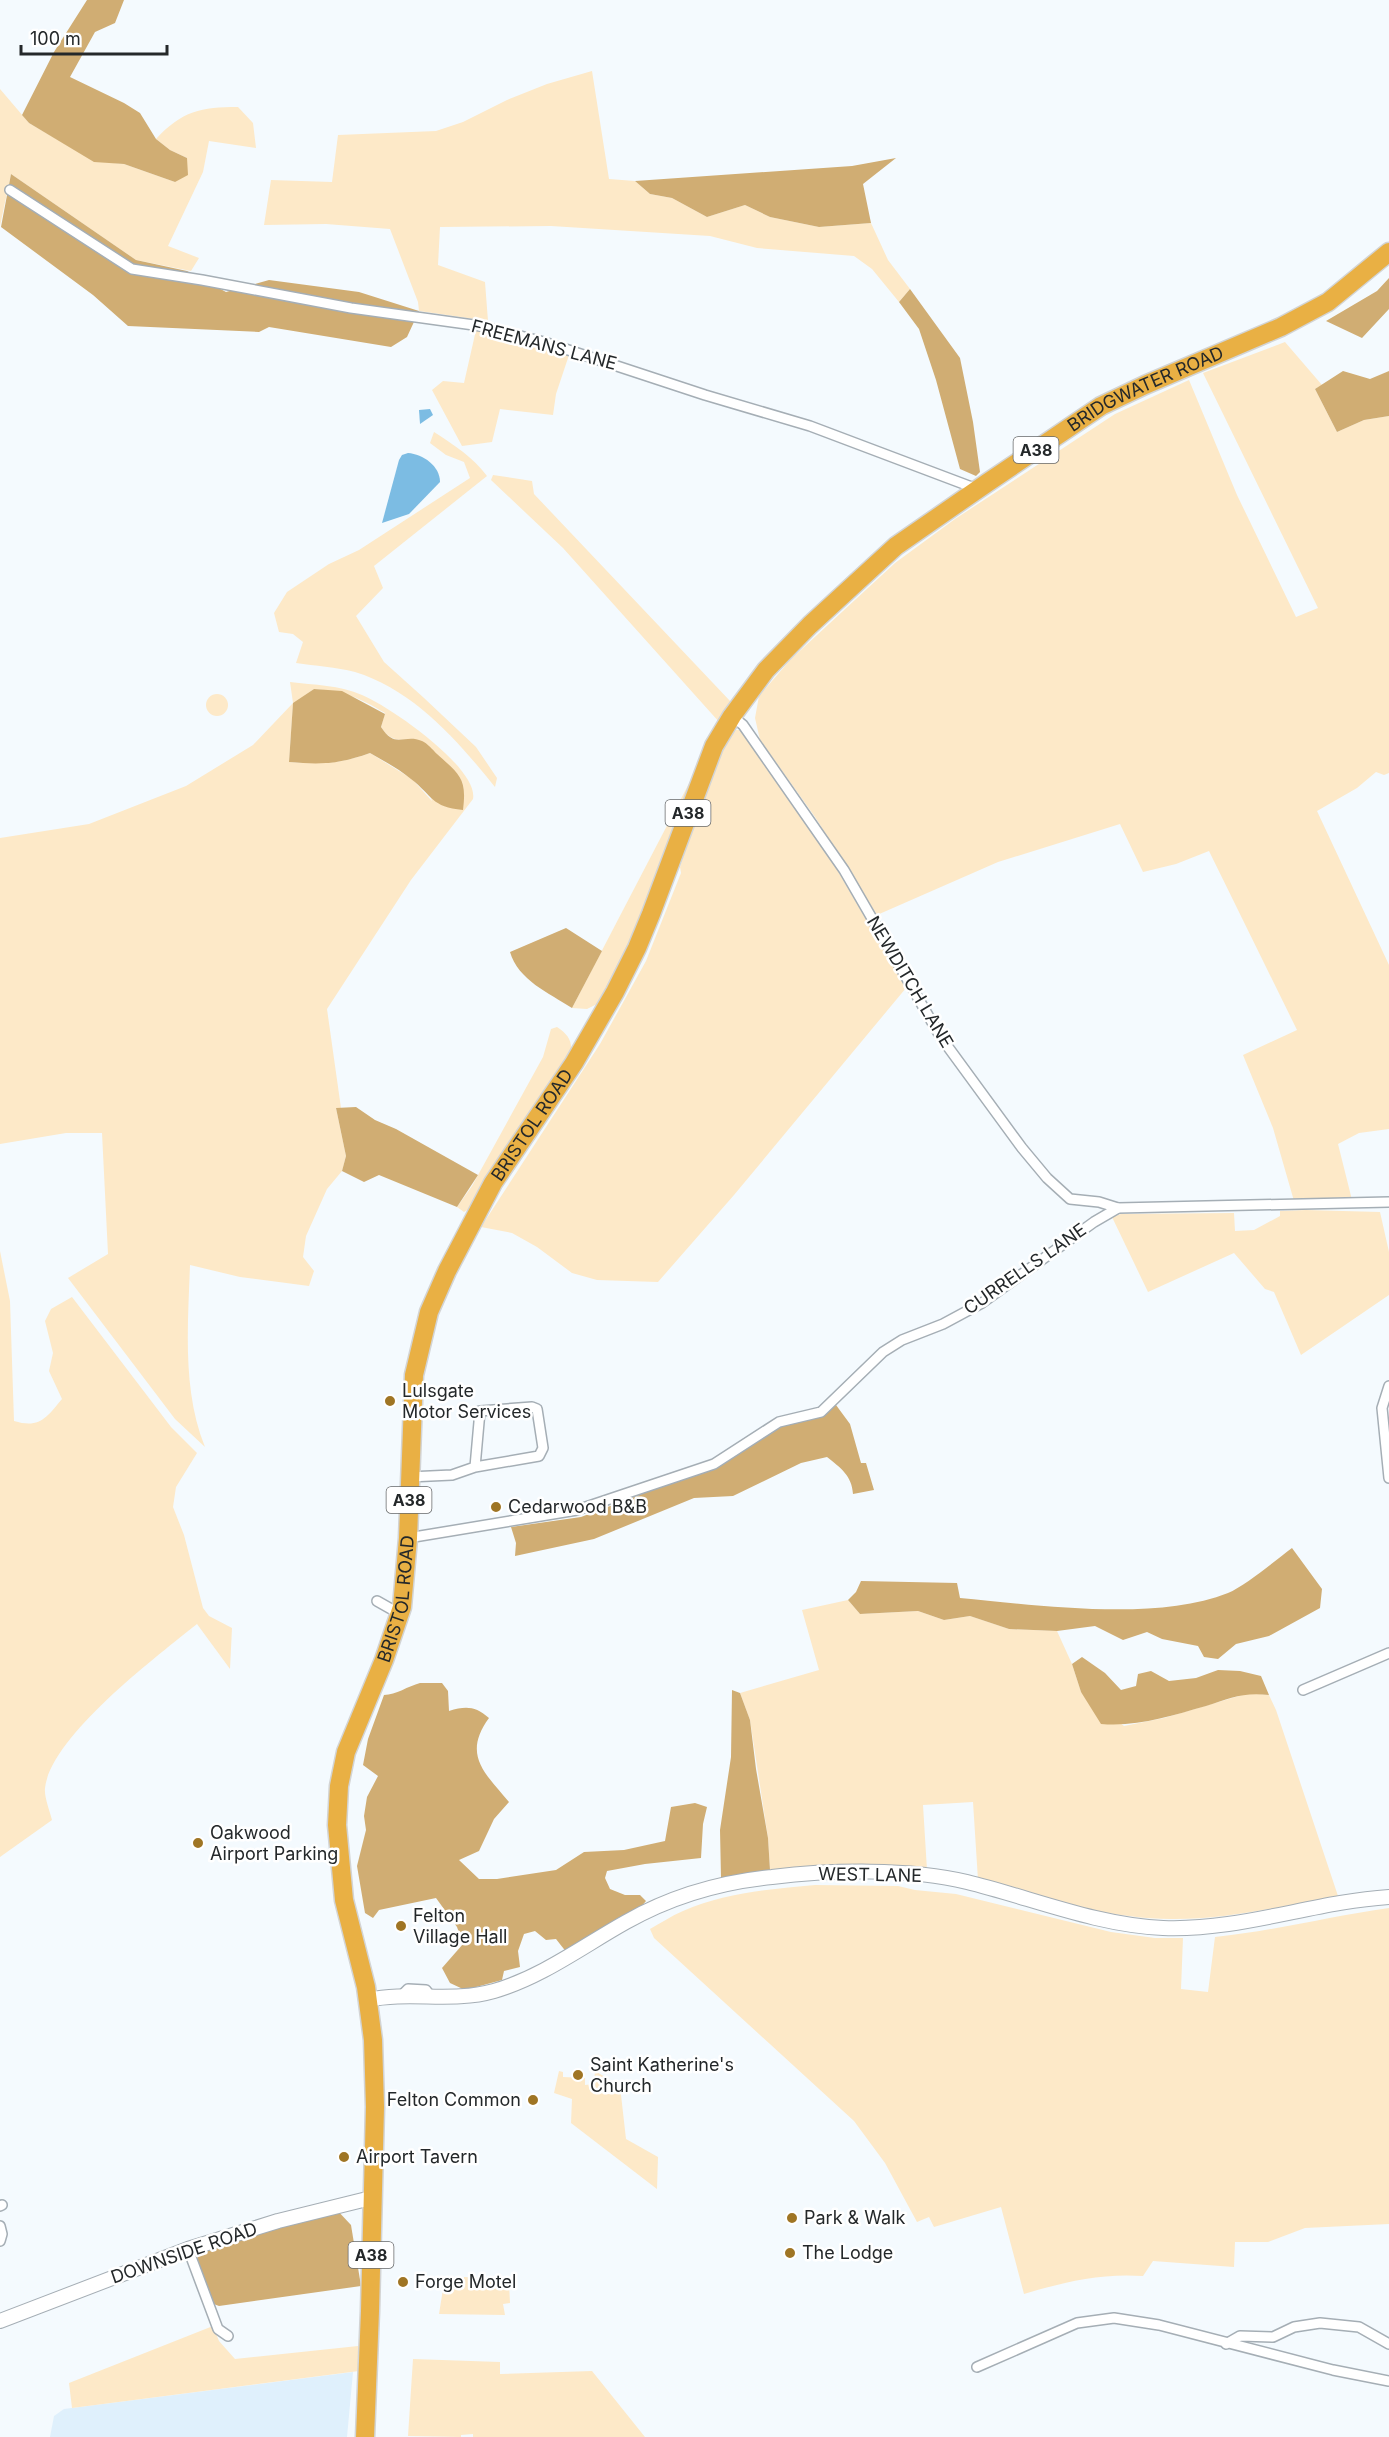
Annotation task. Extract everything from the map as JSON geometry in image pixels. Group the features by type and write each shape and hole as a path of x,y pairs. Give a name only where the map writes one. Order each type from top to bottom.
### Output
{"highway":[{"name":"BRIDGWATER ROAD","path":"732,716 766,670 810,625 896,546 1101,406 1281,327 1328,302 1389,252"},
{"name":"BRISTOL ROAD","path":"364,2437 370,2339 375,2107 374,2040 368,2000 344,1900 336,1825 339,1786 346,1752 384,1660 400,1614 405,1586 414,1376 424,1327 433,1300 488,1192 574,1063 638,948 706,766 732,716"}],"street":[{"name":"FREEMANS LANE","path":"10,190 132,269 351,308 481,326 534,339 705,395 810,426 977,489"},
{"name":"NEWDITCH LANE","path":"732,716 743,725 832,853 940,1036 1022,1148 1047,1178 1070,1199 1099,1202 1118,1208"},
{"path":"1118,1208 1389,1202"},
{"name":"CURRELLS LANE","path":"408,1538 577,1510 714,1464 779,1422 821,1412 883,1352 902,1340 943,1324 982,1303 1094,1222 1118,1208"},
{"path":"1389,1386 1382,1408 1389,1478"},
{"path":"409,1478 452,1475 475,1467 539,1456 543,1448 537,1409 532,1407 480,1411 475,1467"},
{"path":"377,1601 400,1614"},
{"path":"1303,1690 1389,1653"},
{"name":"WEST LANE","path":"368,2000 401,1996 467,1997 494,1991 539,1972 627,1922 675,1899 733,1883 769,1877 882,1873 931,1877 964,1882 1074,1913 1162,1928 1195,1927 1254,1919 1334,1903 1389,1897"},
{"name":"DOWNSIDE ROAD","path":"0,2321 188,2249 278,2221 372,2198"},
{"path":"0,2226 2,2234 0,2241"},
{"path":"188,2249 218,2329 228,2336"},
{"path":"977,2367 1077,2323 1114,2318 1159,2325 1226,2344 1389,2382"},
{"path":"1226,2344 1240,2336 1276,2336 1304,2325 1333,2323 1359,2327 1389,2344"},
{"path":"1274,2355 1272,2349 1276,2336"}],"shaded area":[{"path":"87,0 124,0 115,23 95,32 70,77 140,113 156,139 170,150 187,158 188,175 175,182 124,164 94,162 29,123 22,115 54,52"},
{"path":"592,71 609,179 635,181 650,194 672,198 707,217 745,205 770,217 819,227 871,223 888,260 910,289 899,302 872,269 854,256 757,248 710,236 551,226 440,227 438,265 485,282 488,321 419,311 418,302 390,229 326,224 264,225 271,180 332,182 338,135 436,131 463,122 507,100 547,84"},
{"path":"0,89 29,123 94,161 124,164 175,182 187,158 170,150 156,139 175,122 193,113 213,108 238,107 253,123 256,148 209,141 203,172 168,246 199,258 191,271 136,260 11,174 0,226"},
{"path":"896,158 863,184 871,223 819,227 770,217 745,205 707,217 672,198 650,194 635,181 852,166"},
{"path":"11,174 136,260 187,271 226,292 269,280 359,292 419,311 407,337 391,347 269,327 259,332 128,326 93,295 1,227"},
{"path":"1389,278 1389,309 1362,338 1326,321 1377,291"},
{"path":"910,289 960,358 980,472 976,476 960,469 936,380 919,329 899,302"},
{"path":"476,330 569,355 556,394 553,415 500,409 492,442 462,446 432,390 443,381 464,383"},
{"path":"1285,342 1322,385 1315,389 1337,432 1364,420 1389,416 1389,773 1384,775 1376,772 1357,788 1317,811 1389,965 1389,1129 1359,1133 1338,1144 1352,1200 1294,1201 1273,1128 1243,1055 1297,1030 1209,851 1176,864 1143,872 1120,824 998,862 877,915 815,817 760,740 755,718 759,696 791,659 895,563 955,519 1115,414 1189,380 1237,495 1296,617 1318,608 1203,373"},
{"path":"1343,371 1370,379 1389,371 1389,416 1364,420 1337,432 1315,389"},
{"path":"434,432 469,457 487,476 374,566 383,588 356,616 384,662 476,747 497,778 495,787 450,735 397,691 355,672 296,663 303,642 293,634 279,632 274,613 287,592 329,564 359,550 470,478 464,462 446,455 430,443"},
{"path":"493,475 532,481 534,494 731,702 720,723 563,548 491,480"},
{"path":"290,682 345,689 375,701 430,739 448,755 471,786 473,799 411,880 327,1009 341,1108 336,1108 346,1156 342,1171 327,1189 306,1236 303,1257 314,1271 309,1286 240,1277 190,1265 188,1357 193,1403 205,1447 175,1419 68,1278 108,1254 102,1133 66,1133 0,1144 0,838 89,824 186,786 253,745 293,703","holes":["314,689 351,696 376,707 385,713 381,727 387,735 398,740 413,739 432,801 412,779 370,753 330,762 289,762 293,704"]},
{"path":"314,689 342,691 385,714 381,727 391,738 416,739 426,743 460,778 464,791 463,810 452,809 433,800 406,775 370,753 330,763 289,762 293,703"},
{"path":"217,694 225,697 228,705 225,713 217,716 209,713 206,705 209,697"},
{"path":"736,730 741,730 821,842 906,988 734,1195 658,1282 597,1280 572,1273 537,1247 512,1233 481,1227 600,1044 646,961 681,873 680,867 709,778 726,744"},
{"path":"697,768 633,938 608,988 597,1004 587,1009 572,1008"},
{"path":"566,928 602,951 572,1008 527,978 514,962 510,952"},
{"path":"557,1027 568,1037 571,1052 472,1207 464,1212 457,1207 472,1186 543,1057 551,1029"},
{"path":"356,1107 375,1120 396,1129 478,1175 457,1207 379,1175 364,1182 342,1171 346,1156 336,1108"},
{"path":"1280,1211 1380,1212 1389,1252 1389,1295 1301,1355 1274,1292 1265,1289 1234,1253 1148,1292 1112,1217 1121,1214 1234,1213 1235,1231 1254,1230 1280,1216"},
{"path":"0,1251 10,1301 14,1421 30,1423 42,1420 62,1399 49,1371 53,1353 45,1321 51,1309 72,1297 171,1427 197,1453 176,1487 173,1507 184,1535 203,1608 209,1616 232,1628 230,1669 197,1624 108,1699 66,1745 52,1767 45,1792 52,1820 0,1857"},
{"path":"836,1405 850,1424 861,1463 866,1463 874,1490 853,1494 848,1477 827,1457 801,1463 733,1496 694,1498 594,1539 515,1556 516,1543 511,1527 581,1517 700,1472 780,1426 825,1413"},
{"path":"1292,1548 1322,1589 1320,1608 1269,1636 1236,1644 1218,1659 1204,1657 1198,1646 1162,1639 1147,1632 1123,1640 1095,1626 1057,1631 1009,1629 970,1616 944,1620 918,1611 860,1614 848,1600 856,1592 861,1581 957,1583 960,1598 1096,1609 1167,1607 1199,1602 1235,1590"},
{"path":"848,1600 860,1614 918,1611 944,1620 970,1616 1009,1629 1057,1631 1072,1664 1081,1692 1124,1726 1164,1718 1249,1693 1269,1695 1338,1896 1233,1915 1191,1919 1121,1915 1049,1900 978,1880 973,1802 923,1805 927,1870 814,1866 770,1870 768,1838 750,1720 740,1693 819,1670 802,1610"},
{"path":"1082,1657 1105,1673 1121,1690 1136,1686 1138,1674 1151,1671 1169,1681 1196,1678 1218,1670 1240,1671 1261,1676 1269,1695 1237,1696 1154,1720 1128,1724 1101,1724 1081,1692 1072,1664"},
{"path":"420,1683 442,1683 448,1691 449,1711 470,1708 489,1718 481,1731 477,1753 485,1772 509,1802 494,1819 479,1851 459,1860 479,1879 497,1879 556,1870 584,1852 624,1850 665,1841 671,1807 695,1803 707,1807 703,1824 701,1858 607,1871 605,1878 610,1889 625,1895 640,1895 646,1901 640,1908 618,1918 567,1953 556,1939 546,1940 535,1931 524,1934 518,1951 520,1967 504,1971 502,1980 465,1990 450,1983 442,1968 463,1944 457,1927 436,1898 379,1910 373,1918 365,1913 357,1866 366,1830 364,1816 367,1797 378,1776 363,1765 368,1739 384,1695 393,1694"},
{"path":"732,1690 740,1693 750,1720 768,1838 770,1870 721,1878 720,1830 731,1757"},
{"path":"815,1885 898,1886 956,1894 1111,1932 1155,1938 1183,1938 1181,1989 1208,1992 1215,1937 1389,1908 1389,2224 1305,2228 1268,2242 1235,2242 1234,2267 1153,2261 1143,2276 1083,2279 1024,2294 1001,2207 934,2227 929,2217 917,2222 885,2163 854,2121 654,1938 650,1929 679,1913 715,1900 764,1890"},
{"path":"559,2071 563,2072 563,2077 585,2078 585,2085 594,2084 595,2071 620,2086 626,2139 658,2157 657,2189 571,2123 572,2099 554,2093"},
{"path":"336,2209 351,2225 361,2286 219,2306 211,2303 196,2255"},
{"path":"464,2277 492,2278 509,2283 510,2303 503,2304 505,2315 439,2314 443,2289 464,2289"},
{"path":"213,2326 219,2341 235,2359 358,2346 359,2371 72,2408 69,2383"},
{"path":"413,2359 500,2362 500,2374 592,2371 645,2437 473,2437 473,2434 461,2435 461,2437 408,2436"},
{"path":"353,2372 347,2437 50,2437 54,2416 64,2409"}],"water":[{"path":"430,409 433,415 420,424 419,410"},
{"path":"408,453 425,458 430,462 437,471 440,482 409,514 382,523 399,460 402,455"}],"place":[{"name":"Lulsgate Motor Services","path":"390,1401"},
{"name":"Cedarwood B&B","path":"496,1507"},
{"name":"Oakwood Airport Parking","path":"198,1843"},
{"name":"Felton Village Hall","path":"401,1926"},
{"name":"Saint Katherine's Church","path":"578,2075"},
{"name":"Felton Common","path":"533,2100"},
{"name":"Airport Tavern","path":"344,2157"},
{"name":"Park & Walk","path":"792,2218"},
{"name":"The Lodge","path":"790,2253"},
{"name":"Forge Motel","path":"403,2282"}]}
